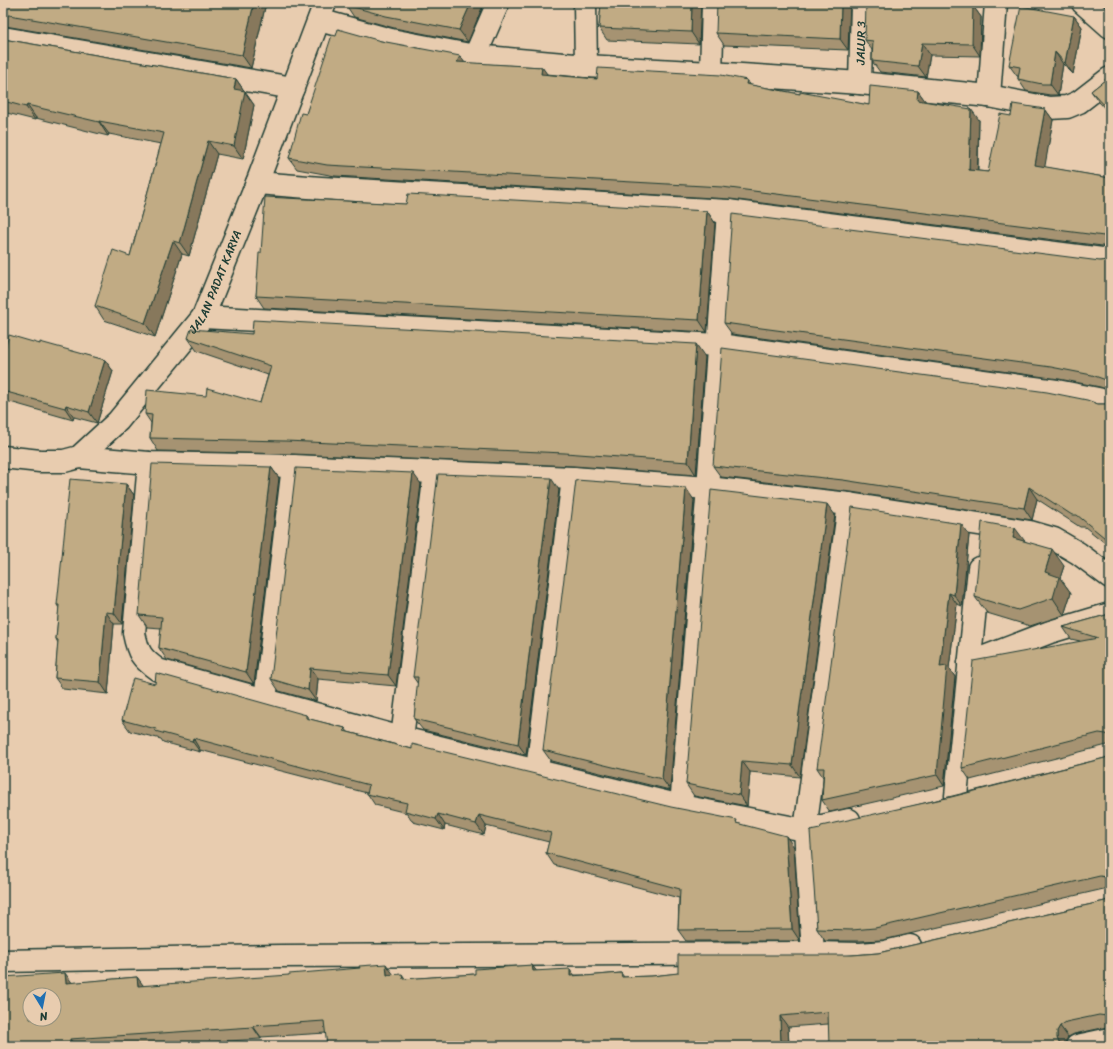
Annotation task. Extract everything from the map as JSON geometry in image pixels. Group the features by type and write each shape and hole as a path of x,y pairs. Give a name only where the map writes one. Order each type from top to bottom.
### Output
{"street":[{"path":"475,56 498,3"},
{"path":"585,3 586,66"},
{"path":"711,73 712,3"},
{"name":"JALUR 3","path":"860,83 862,3"},
{"path":"990,96 996,3"},
{"path":"1083,3 1110,27"},
{"path":"322,12 391,40 475,56 586,66 860,83 990,96 1049,108 1067,107 1079,102 1110,78"},
{"name":"JALAN PADAT KARYA","path":"79,457 118,421 203,317 257,183 322,12"},
{"path":"3,38 292,88"},
{"path":"257,183 728,211 1110,260"},
{"path":"681,806 708,488 728,211"},
{"path":"203,317 719,345 1057,391 1098,399 1110,403"},
{"path":"3,457 48,461 64,461 79,457 149,463 293,466 573,478 708,488 849,504 1030,532 1054,539 1078,553 1110,577"},
{"path":"149,463 134,633 138,650 147,662 158,670 402,738 681,806 805,830 865,816"},
{"path":"265,700 293,466"},
{"path":"402,738 434,472"},
{"path":"537,770 573,478"},
{"path":"813,953 805,830 849,504"},
{"path":"979,790 948,798 969,663 983,524"},
{"path":"969,663 1050,632 1110,614"},
{"path":"3,961 289,956 866,954 885,952 932,941"},
{"path":"1077,1046 1110,1039"}],"building":[{"path":"3,3 254,3 242,55 3,14"},
{"path":"346,3 471,3 459,30 386,16 346,5"},
{"path":"601,3 692,3 691,32 599,28"},
{"path":"717,3 841,3 840,39 716,33"},
{"path":"866,3 965,3 965,5 973,5 972,44 922,43 918,66 872,61 873,41 865,40"},
{"path":"1021,6 1074,16 1065,63 1055,52 1050,84 1042,84 1018,79 1020,67 1009,65"},
{"path":"338,29 381,41 460,56 457,62 542,67 541,74 597,79 598,68 721,75 747,80 746,84 800,94 800,92 869,105 870,86 918,91 917,100 971,109 969,170 988,172 1000,114 1011,116 1013,104 1045,109 1035,165 1110,178 1110,239 1104,236 722,187 327,165 289,158 301,113 306,114 332,35 336,36"},
{"path":"3,39 236,79 234,89 245,91 234,146 208,141 180,243 173,241 145,323 95,306 113,250 130,256 164,133 99,122 27,105 26,107 3,101"},
{"path":"1110,76 1110,111 1091,91"},
{"path":"408,194 707,211 699,320 256,296 265,197 406,204"},
{"path":"732,214 1100,261 1110,258 1110,371 1108,381 1110,378 1110,383 1092,375 1051,367 724,323"},
{"path":"253,320 696,344 688,462 565,453 285,441 150,438 152,415 145,414 147,390 206,396 207,388 260,403 271,366 188,338 191,329 252,334"},
{"path":"9,335 105,360 89,412 66,405 65,408 3,391 3,356"},
{"path":"722,348 1047,392 1087,400 1098,404 1105,404 1110,401 1110,542 1077,515 1072,515 1029,487 1024,508 843,480 713,466"},
{"path":"152,464 271,467 246,672 159,648 162,617 139,615"},
{"path":"296,468 413,473 388,675 310,668 308,690 271,679"},
{"path":"438,474 551,478 518,744 414,719 418,677 413,677"},
{"path":"70,479 126,484 114,613 106,612 100,682 55,678 59,605 57,605"},
{"path":"576,480 686,488 662,779 543,750"},
{"path":"711,490 827,504 792,765 742,761 739,795 686,784"},
{"path":"852,507 961,524 954,595 949,593 940,667 947,666 937,775 822,800 824,768 817,768"},
{"path":"982,522 1015,528 1013,538 1052,549 1045,572 1059,577 1053,598 1018,610 975,597"},
{"path":"1110,611 1110,736 1099,733 962,768 973,661 1098,638 1063,627 1106,615"},
{"path":"156,673 306,715 306,718 345,728 344,731 412,749 412,744 671,807 737,820 736,823 786,836 792,929 678,930 680,889 546,853 551,833 479,815 476,824 438,814 436,819 405,811 407,803 367,794 369,785 193,738 192,741 122,720 133,678 155,684"},
{"path":"1110,755 1110,879 1100,876 875,928 852,930 817,929 810,831 820,829 821,826 951,797 1105,758"},
{"path":"1110,898 1110,1016 1099,1015 1066,1022 1060,1026 1057,1031 1057,1038 1059,1043 1066,1046 829,1046 828,1012 780,1016 781,1046 327,1046 324,1021 70,1039 70,1046 3,1046 3,977 65,973 66,983 137,977 138,986 289,975 386,964 387,975 402,974 403,979 475,974 475,969 532,965 533,971 570,969 570,976 621,973 622,977 678,973 678,955 852,955 878,953 1105,901"}]}
